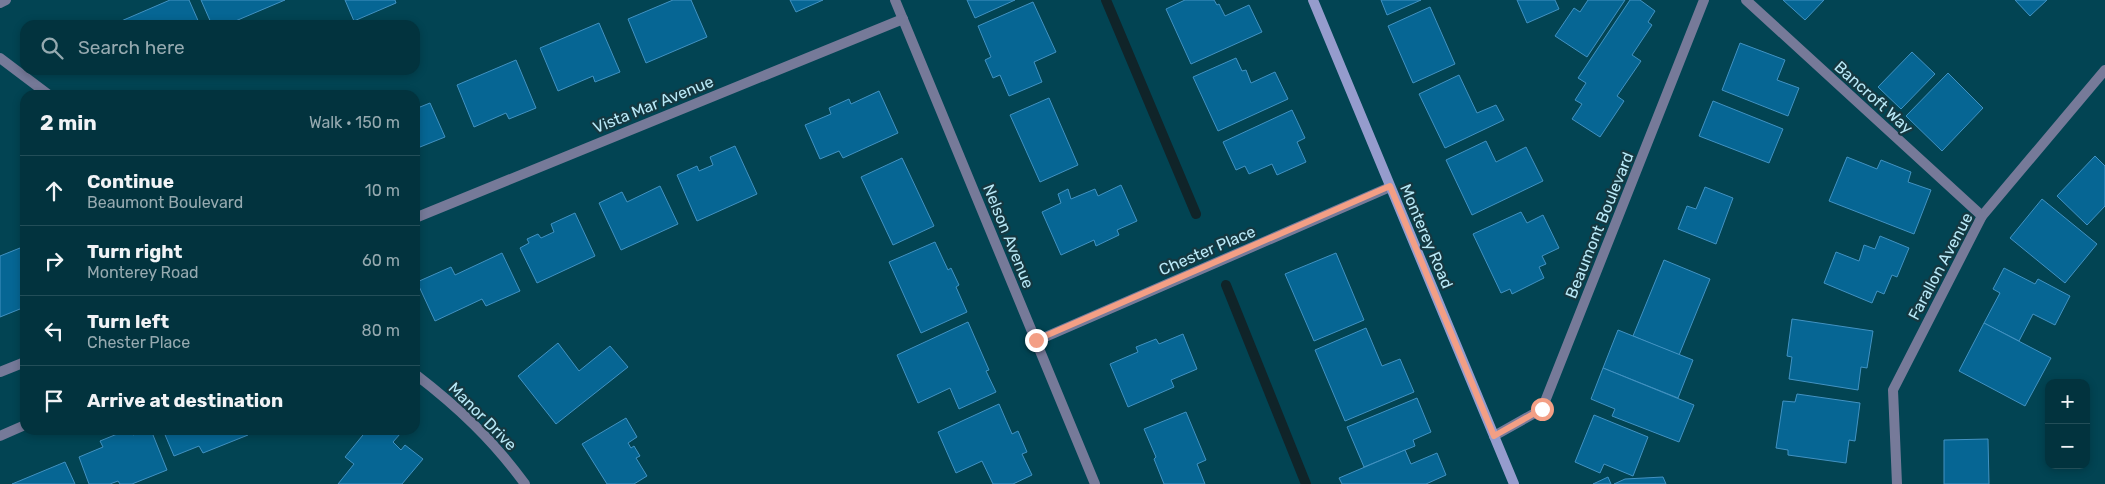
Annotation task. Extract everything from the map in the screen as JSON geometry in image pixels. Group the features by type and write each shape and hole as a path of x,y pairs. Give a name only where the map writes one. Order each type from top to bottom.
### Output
{"main road":[{"name":"Monterey Road","path":"1313,0 1514,484"}],"street":[{"path":"0,3 6,0"},
{"name":"Nelson Avenue","path":"895,0 1095,484"},
{"name":"Beaumont Boulevard","path":"1494,436 1542,409 1704,0"},
{"name":"Bancroft Way","path":"1746,0 1982,216"},
{"name":"Vista Mar Avenue","path":"420,216 903,19"},
{"path":"0,58 20,73"},
{"name":"Farallon Avenue","path":"1897,484 1893,390 1982,216 2105,70"},
{"path":"22,75 42,90"},
{"name":"Chester Place","path":"1036,340 1390,186"},
{"path":"0,372 20,364"},
{"name":"Manor Drive","path":"420,378 470,419 502,453 526,484"},
{"path":"0,436 20,428"}],"building":[{"path":"170,0 189,0 198,20 124,20"},
{"path":"201,0 285,0 238,20 210,20"},
{"path":"345,0 395,0 396,3 354,20"},
{"path":"673,0 691,0 707,37 646,63 628,19"},
{"path":"790,0 823,0 796,12"},
{"path":"967,0 1015,0 975,18"},
{"path":"1185,0 1214,0 1217,5 1219,4 1225,16 1249,5 1262,32 1191,64 1166,9"},
{"path":"1381,0 1421,0 1387,15"},
{"path":"1517,0 1555,0 1559,9 1527,23"},
{"path":"1588,0 1625,0 1587,57 1555,36 1574,8 1580,12"},
{"path":"1630,0 1640,0 1655,11 1648,22 1652,25 1632,55 1641,61 1617,96 1624,101 1600,137 1572,119 1582,104 1575,100 1586,83 1578,78"},
{"path":"1783,0 1824,0 1805,20"},
{"path":"2015,0 2047,0 2030,16"},
{"path":"1033,2 1056,52 1034,62 1042,82 1009,96 1000,75 993,78 985,60 991,57 978,26"},
{"path":"1430,7 1455,64 1413,83 1388,26"},
{"path":"599,23 620,72 595,82 593,76 558,91 540,48"},
{"path":"1740,43 1785,60 1777,80 1799,88 1788,116 1722,90"},
{"path":"1912,52 1935,74 1901,109 1878,87"},
{"path":"1236,58 1242,71 1246,70 1251,83 1275,72 1288,99 1218,131 1193,77"},
{"path":"516,60 536,108 509,119 506,113 474,127 457,85"},
{"path":"1948,73 1983,108 1942,151 1906,116"},
{"path":"1459,75 1477,113 1496,105 1504,120 1445,148 1419,94"},
{"path":"879,91 898,133 843,158 839,151 820,159 805,125 831,114 829,108 849,99 851,104"},
{"path":"1049,98 1078,165 1040,182 1010,115"},
{"path":"1713,101 1783,129 1769,163 1699,136"},
{"path":"430,103 445,137 420,147 420,107"},
{"path":"1292,110 1305,138 1297,142 1306,162 1277,175 1272,164 1249,174 1245,166 1236,170 1223,142"},
{"path":"1486,141 1496,162 1526,147 1543,181 1472,215 1446,160"},
{"path":"735,146 757,194 697,221 677,175 697,166 699,171 713,165 710,157"},
{"path":"2095,156 2105,166 2105,206 2087,225 2057,196"},
{"path":"1847,157 1877,169 1881,160 1911,172 1908,182 1931,190 1914,234 1829,201"},
{"path":"902,158 934,226 893,245 861,177"},
{"path":"1121,185 1137,221 1117,230 1119,235 1096,246 1094,240 1061,255 1042,212 1061,203 1058,194 1068,189 1071,199 1095,189 1098,196"},
{"path":"660,186 678,224 621,250 599,203 622,192 627,202"},
{"path":"1705,187 1733,198 1716,244 1678,229 1687,206 1696,209"},
{"path":"2042,199 2097,244 2065,283 2010,238"},
{"path":"1521,212 1527,223 1543,215 1559,248 1542,256 1546,264 1539,267 1544,278 1512,294 1510,289 1501,293 1473,234"},
{"path":"575,213 595,256 537,283 520,248 529,243 527,239 538,234 541,238 554,232 551,224"},
{"path":"1880,236 1909,248 1897,277 1892,275 1884,294 1877,291 1872,303 1824,283 1836,252 1859,261 1864,245 1875,249"},
{"path":"935,242 948,270 951,268 959,285 956,287 967,312 921,333 889,262"},
{"path":"20,248 20,309 0,317 0,256"},
{"path":"502,253 520,291 486,306 482,299 435,321 420,288 420,281 451,267 455,275"},
{"path":"1336,253 1364,320 1314,341 1285,274"},
{"path":"1664,260 1710,279 1679,355 1633,336"},
{"path":"2004,268 2035,284 2038,279 2070,296 2055,325 2033,314 2019,341 1984,323 2000,293 1993,289"},
{"path":"1792,319 1873,331 1867,368 1861,367 1858,390 1789,379 1792,357 1787,356"},
{"path":"968,322 989,370 986,371 996,392 959,409 950,388 918,403 897,355"},
{"path":"1984,323 2051,358 2025,406 1959,371"},
{"path":"1366,328 1382,366 1400,359 1414,392 1345,421 1315,350"},
{"path":"1618,330 1693,360 1678,398 1603,368"},
{"path":"1183,334 1197,369 1171,380 1174,387 1128,407 1110,364 1138,352 1136,347 1156,339 1159,344"},
{"path":"558,343 579,371 610,346 628,367 556,424 518,376"},
{"path":"1603,368 1694,405 1679,442 1612,416 1615,409 1591,399"},
{"path":"1797,394 1860,403 1855,441 1849,440 1846,463 1788,455 1788,450 1776,448 1783,401 1795,402"},
{"path":"1417,398 1431,432 1413,440 1415,446 1364,467 1347,427"},
{"path":"999,404 1012,434 1018,431 1027,452 1022,454 1032,475 1013,484 993,484 982,461 956,473 938,432"},
{"path":"1186,412 1206,460 1197,464 1205,484 1164,484 1154,459 1156,457 1144,429"},
{"path":"1594,415 1648,437 1633,476 1604,464 1600,473 1575,462"},
{"path":"626,418 637,437 628,443 631,448 634,446 640,456 636,458 647,476 634,484 607,484 582,444"},
{"path":"115,435 153,435 167,470 132,484 120,484 118,481 110,484 89,484 79,457 103,447 100,441"},
{"path":"165,435 248,435 203,453 199,446 174,456"},
{"path":"363,435 399,435 393,442 401,450 405,445 423,459 402,484 338,484 354,464 345,457"},
{"path":"1988,439 1989,484 1944,484 1944,440"},
{"path":"1405,450 1411,464 1437,453 1446,475 1426,484 1342,484 1339,478"},
{"path":"65,462 75,484 12,484"},
{"path":"1608,477 1611,484 1593,484"},
{"path":"1663,477 1666,484 1614,484 1625,479"}],"waterway":[{"path":"1106,0 1196,214"},
{"path":"1226,285 1306,484"}],"route":[{"path":"1036,340 1390,186 1494,436 1542,409"}]}
